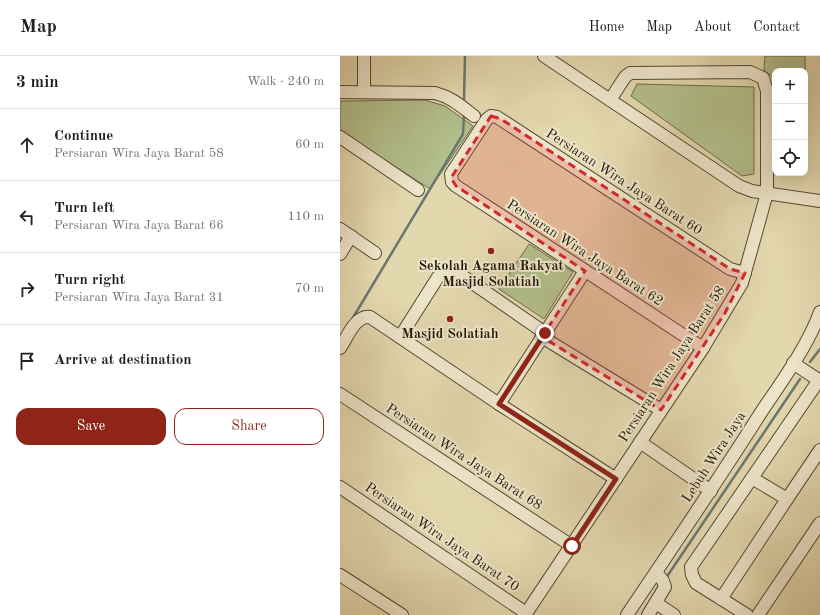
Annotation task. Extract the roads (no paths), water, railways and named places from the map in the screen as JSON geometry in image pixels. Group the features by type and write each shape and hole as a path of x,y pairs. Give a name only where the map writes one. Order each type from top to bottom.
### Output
{"street":[{"path":"364,56 364,92"},
{"path":"544,56 739,186 752,191 820,201"},
{"name":"Persiaran Wira Jaya Barat 58","path":"526,614 703,348 742,283 766,193 767,91 763,78 750,72 630,73 625,77 610,100"},
{"path":"340,92 435,93 445,95 454,100 474,116"},
{"name":"Persiaran Wira Jaya Barat 60","path":"452,182 452,174 487,119 491,116 497,117 730,269 745,273"},
{"path":"340,137 418,190"},
{"name":"Persiaran Wira Jaya Barat 62","path":"452,182 703,348"},
{"path":"340,229 375,253"},
{"path":"340,254 351,236"},
{"path":"499,404 585,271"},
{"path":"400,337 438,277 448,272 462,275 544,335 661,410"},
{"name":"Lebuh Wira Jaya","path":"627,615 711,491 793,363 814,328 820,312"},
{"path":"340,348 357,321 362,317 370,317 499,404 616,479"},
{"path":"747,615 696,583 692,575 691,567 819,381 793,363"},
{"name":"Persiaran Wira Jaya Barat 68","path":"340,394 572,546"},
{"path":"640,442 711,491"},
{"path":"721,599 786,499 820,450"},
{"path":"752,478 786,499"},
{"name":"Persiaran Wira Jaya Barat 70","path":"340,487 526,614"},
{"path":"758,615 820,525"},
{"path":"648,615 665,587 665,584 656,572"},
{"path":"340,575 402,615"},
{"path":"656,603 674,615"}],"waterway":[{"path":"464,100 465,56"},
{"path":"351,321 463,134 464,115"},
{"path":"810,362 820,349"},
{"path":"666,578 800,379"}],"place":[{"name":"Sekolah Agama Rakyat Masjid Solatiah","path":"491,251"},
{"name":"Masjid Solatiah","path":"450,319"}]}
